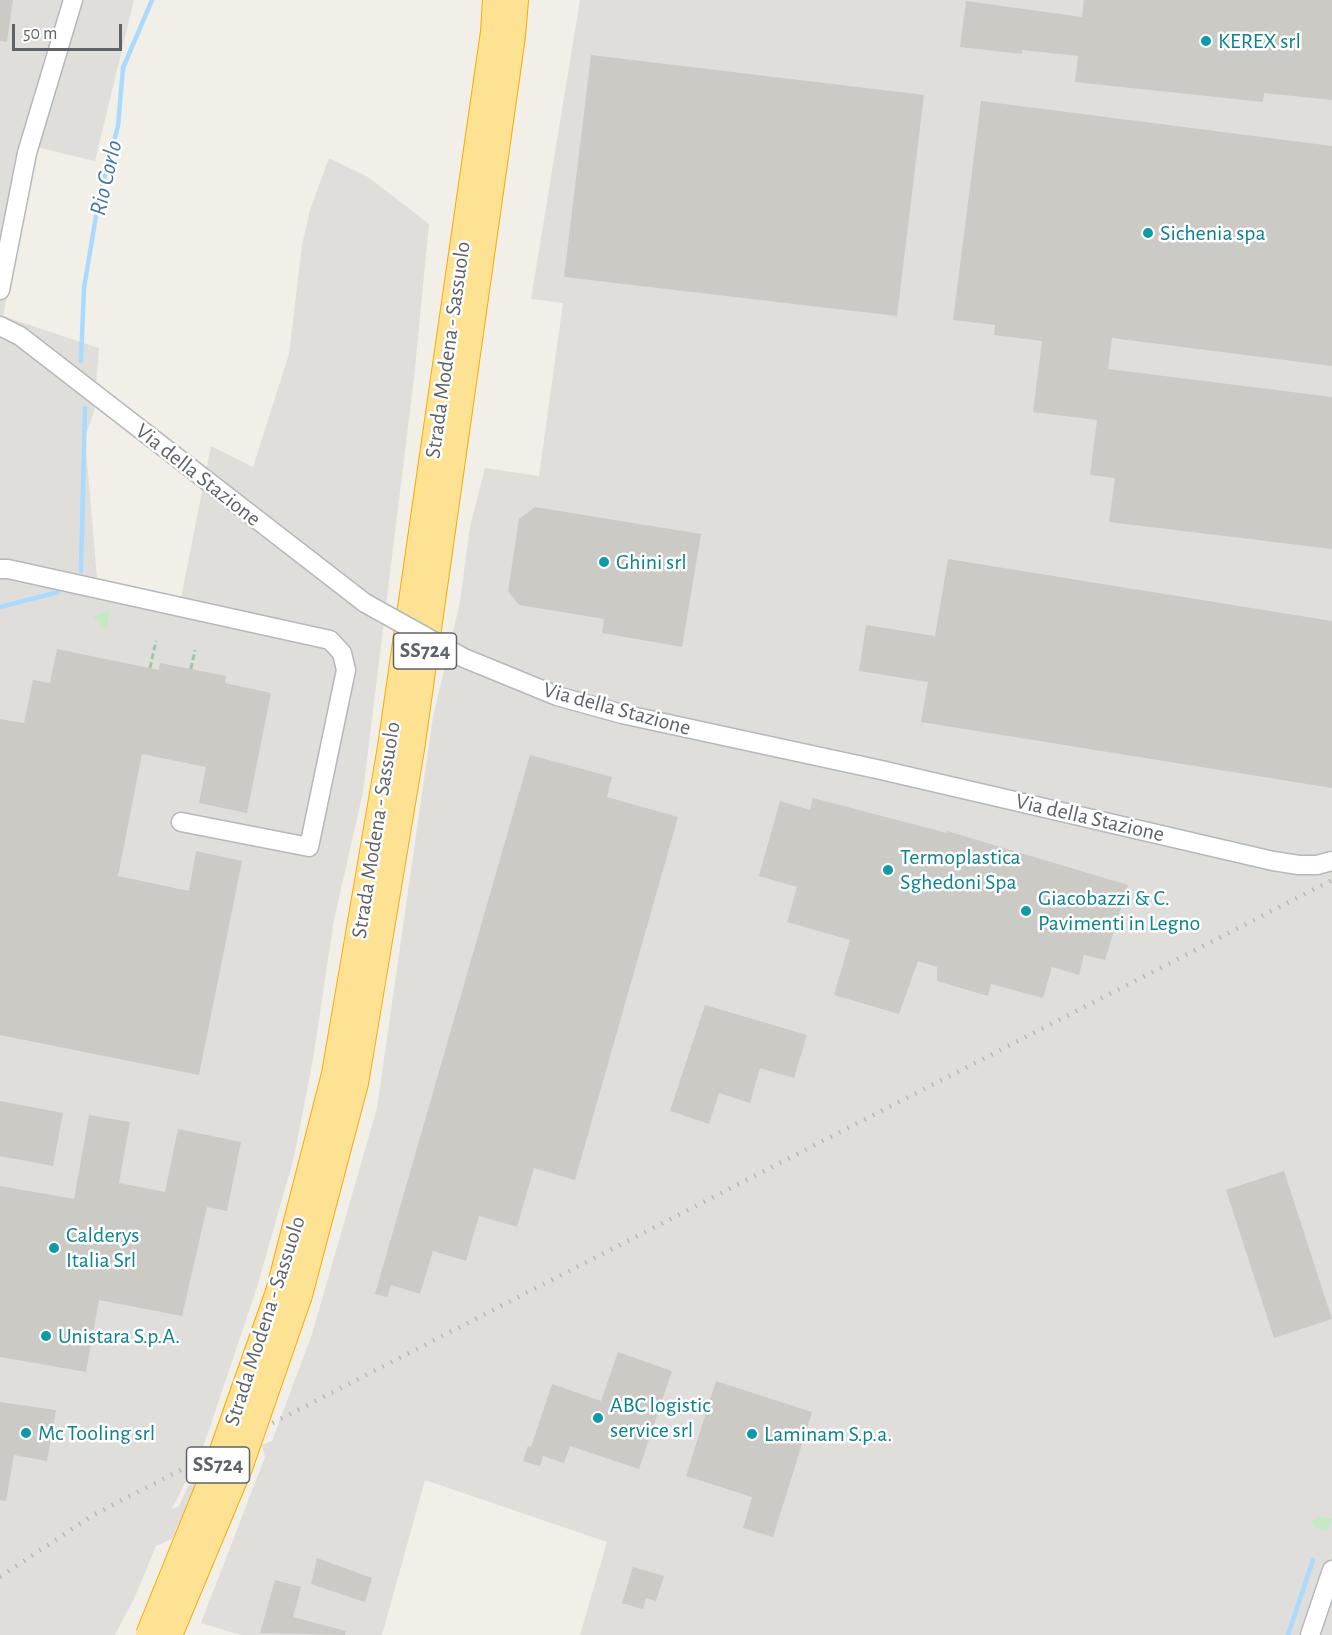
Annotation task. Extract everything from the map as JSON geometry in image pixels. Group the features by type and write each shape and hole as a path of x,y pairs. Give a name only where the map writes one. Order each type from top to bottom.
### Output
{"highway":[{"name":"Strada Modena - Sassuolo","path":"149,1635 289,1294 335,1074 387,770 491,52 496,0"},
{"name":"Strada Modena - Sassuolo","path":"169,1635 240,1465 289,1294 355,1083 411,749 512,36 515,0"}],"street":[{"path":"0,290 27,153 74,0"},
{"name":"Via della Stazione","path":"0,326 20,336 365,603 483,668 558,696 622,714 881,770 1273,861 1299,865 1317,865 1332,861"},
{"path":"3,567 330,640 342,653 346,670 309,847 181,822"},
{"path":"1310,1635 1332,1570"}],"path":[{"path":"150,668 156,641"},
{"path":"191,669 195,650"}],"shaded area":[{"path":"0,0 134,0 95,161 36,147 3,316 99,348 94,412 85,437 97,578 181,598 211,446 253,467 289,354 302,245 310,210 329,158 368,177 429,224 414,378 363,792 334,920 313,1059 294,1157 257,1287 203,1447 172,1509 179,1506 188,1486 197,1482 172,1539 156,1546 134,1599 115,1635 0,1635"},
{"path":"580,0 1332,0 1332,1635 580,1635 607,1542 425,1480 382,1635 241,1635 201,1623 265,1457 262,1445 272,1441 312,1334 377,1108 433,717 460,602 470,526 485,468 539,476 563,303 531,299"}],"green space":[{"path":"109,610 107,630 93,617"},
{"path":"1320,1516 1332,1519 1328,1531 1316,1528 1311,1522"}],"building":[{"path":"0,0 13,0 7,42 0,41"},
{"name":"KEREX srl","path":"1084,0 1332,0 1332,100 1264,93 1263,102 1075,82 1078,56 1022,50 1022,54 960,47 966,1 1082,17"},
{"path":"591,55 924,95 897,316 564,277"},
{"name":"Sichenia spa","path":"981,101 1332,146 1332,366 1112,338 1108,369 1332,397 1332,549 1109,522 1115,478 1090,475 1097,420 1033,412 1042,341 994,335 995,325 953,320"},
{"name":"Ghini srl","path":"535,507 701,534 682,647 602,633 604,619 519,605 508,591 519,519"},
{"path":"948,559 1332,621 1332,788 921,722 928,682 859,671 866,625 935,636"},
{"path":"57,649 159,670 160,663 226,676 225,683 271,693 247,813 199,803 206,767 142,754 118,876 189,891 196,851 242,861 199,1075 0,1035 0,719 24,723 33,680 50,683"},
{"path":"530,755 612,777 607,797 678,817 575,1180 534,1168 517,1227 479,1216 466,1261 433,1251 420,1294 391,1285 387,1297 375,1294"},
{"path":"813,798 947,833 947,831 1128,885 1105,960 1084,955 1079,975 1052,967 1043,998 991,984 988,996 937,981 937,967 918,961 899,1014 834,995 850,940 787,922 797,887 759,876 780,801 810,810"},
{"path":"705,1005 807,1035 794,1078 760,1068 750,1103 719,1093 709,1124 670,1111"},
{"name":"Calderys Italia Srl","path":"0,1101 63,1113 53,1166 0,1156"},
{"path":"89,1115 130,1122 119,1183 165,1192 178,1129 241,1142 227,1211 207,1207 182,1316 99,1300 86,1372 0,1357 0,1186 74,1199"},
{"path":"1284,1171 1332,1319 1274,1338 1226,1190"},
{"name":"ABC logistic service srl","path":"618,1352 672,1371 639,1469 570,1446 564,1463 543,1456 540,1466 523,1461 528,1446 531,1447 552,1384 601,1401"},
{"name":"Laminam S.p.a.","path":"716,1381 812,1412 773,1537 743,1528 752,1497 686,1476"},
{"name":"Mc Tooling srl","path":"0,1402 56,1410 47,1461 14,1455 6,1501 0,1500"},
{"path":"317,1558 372,1578 365,1602 311,1584"},
{"path":"633,1567 664,1576 656,1601 646,1598 643,1609 622,1603"},
{"path":"275,1580 301,1587 293,1617 346,1631 345,1635 260,1633"}],"waterway":[{"name":"Rio Corlo","path":"81,361 84,288 99,198 118,126 123,68 152,0"},
{"name":"Rio Corlo","path":"81,571 85,408"},
{"name":"Rio Corlo","path":"0,607 58,592"},
{"path":"1288,1635 1313,1560"}],"railway":[{"path":"0,1577 93,1515 1332,880"}],"place":[{"name":"KEREX srl","path":"1206,41"},
{"name":"Sichenia spa","path":"1148,233"},
{"name":"Ghini srl","path":"604,562"},
{"name":"Termoplastica Sghedoni Spa","path":"888,870"},
{"name":"Giacobazzi & C. Pavimenti in Legno","path":"1026,911"},
{"name":"Calderys Italia Srl","path":"54,1248"},
{"name":"Unistara S.p.A.","path":"46,1336"},
{"name":"ABC logistic service srl","path":"598,1418"},
{"name":"Mc Tooling srl","path":"26,1433"},
{"name":"Laminam S.p.a.","path":"752,1434"}]}
